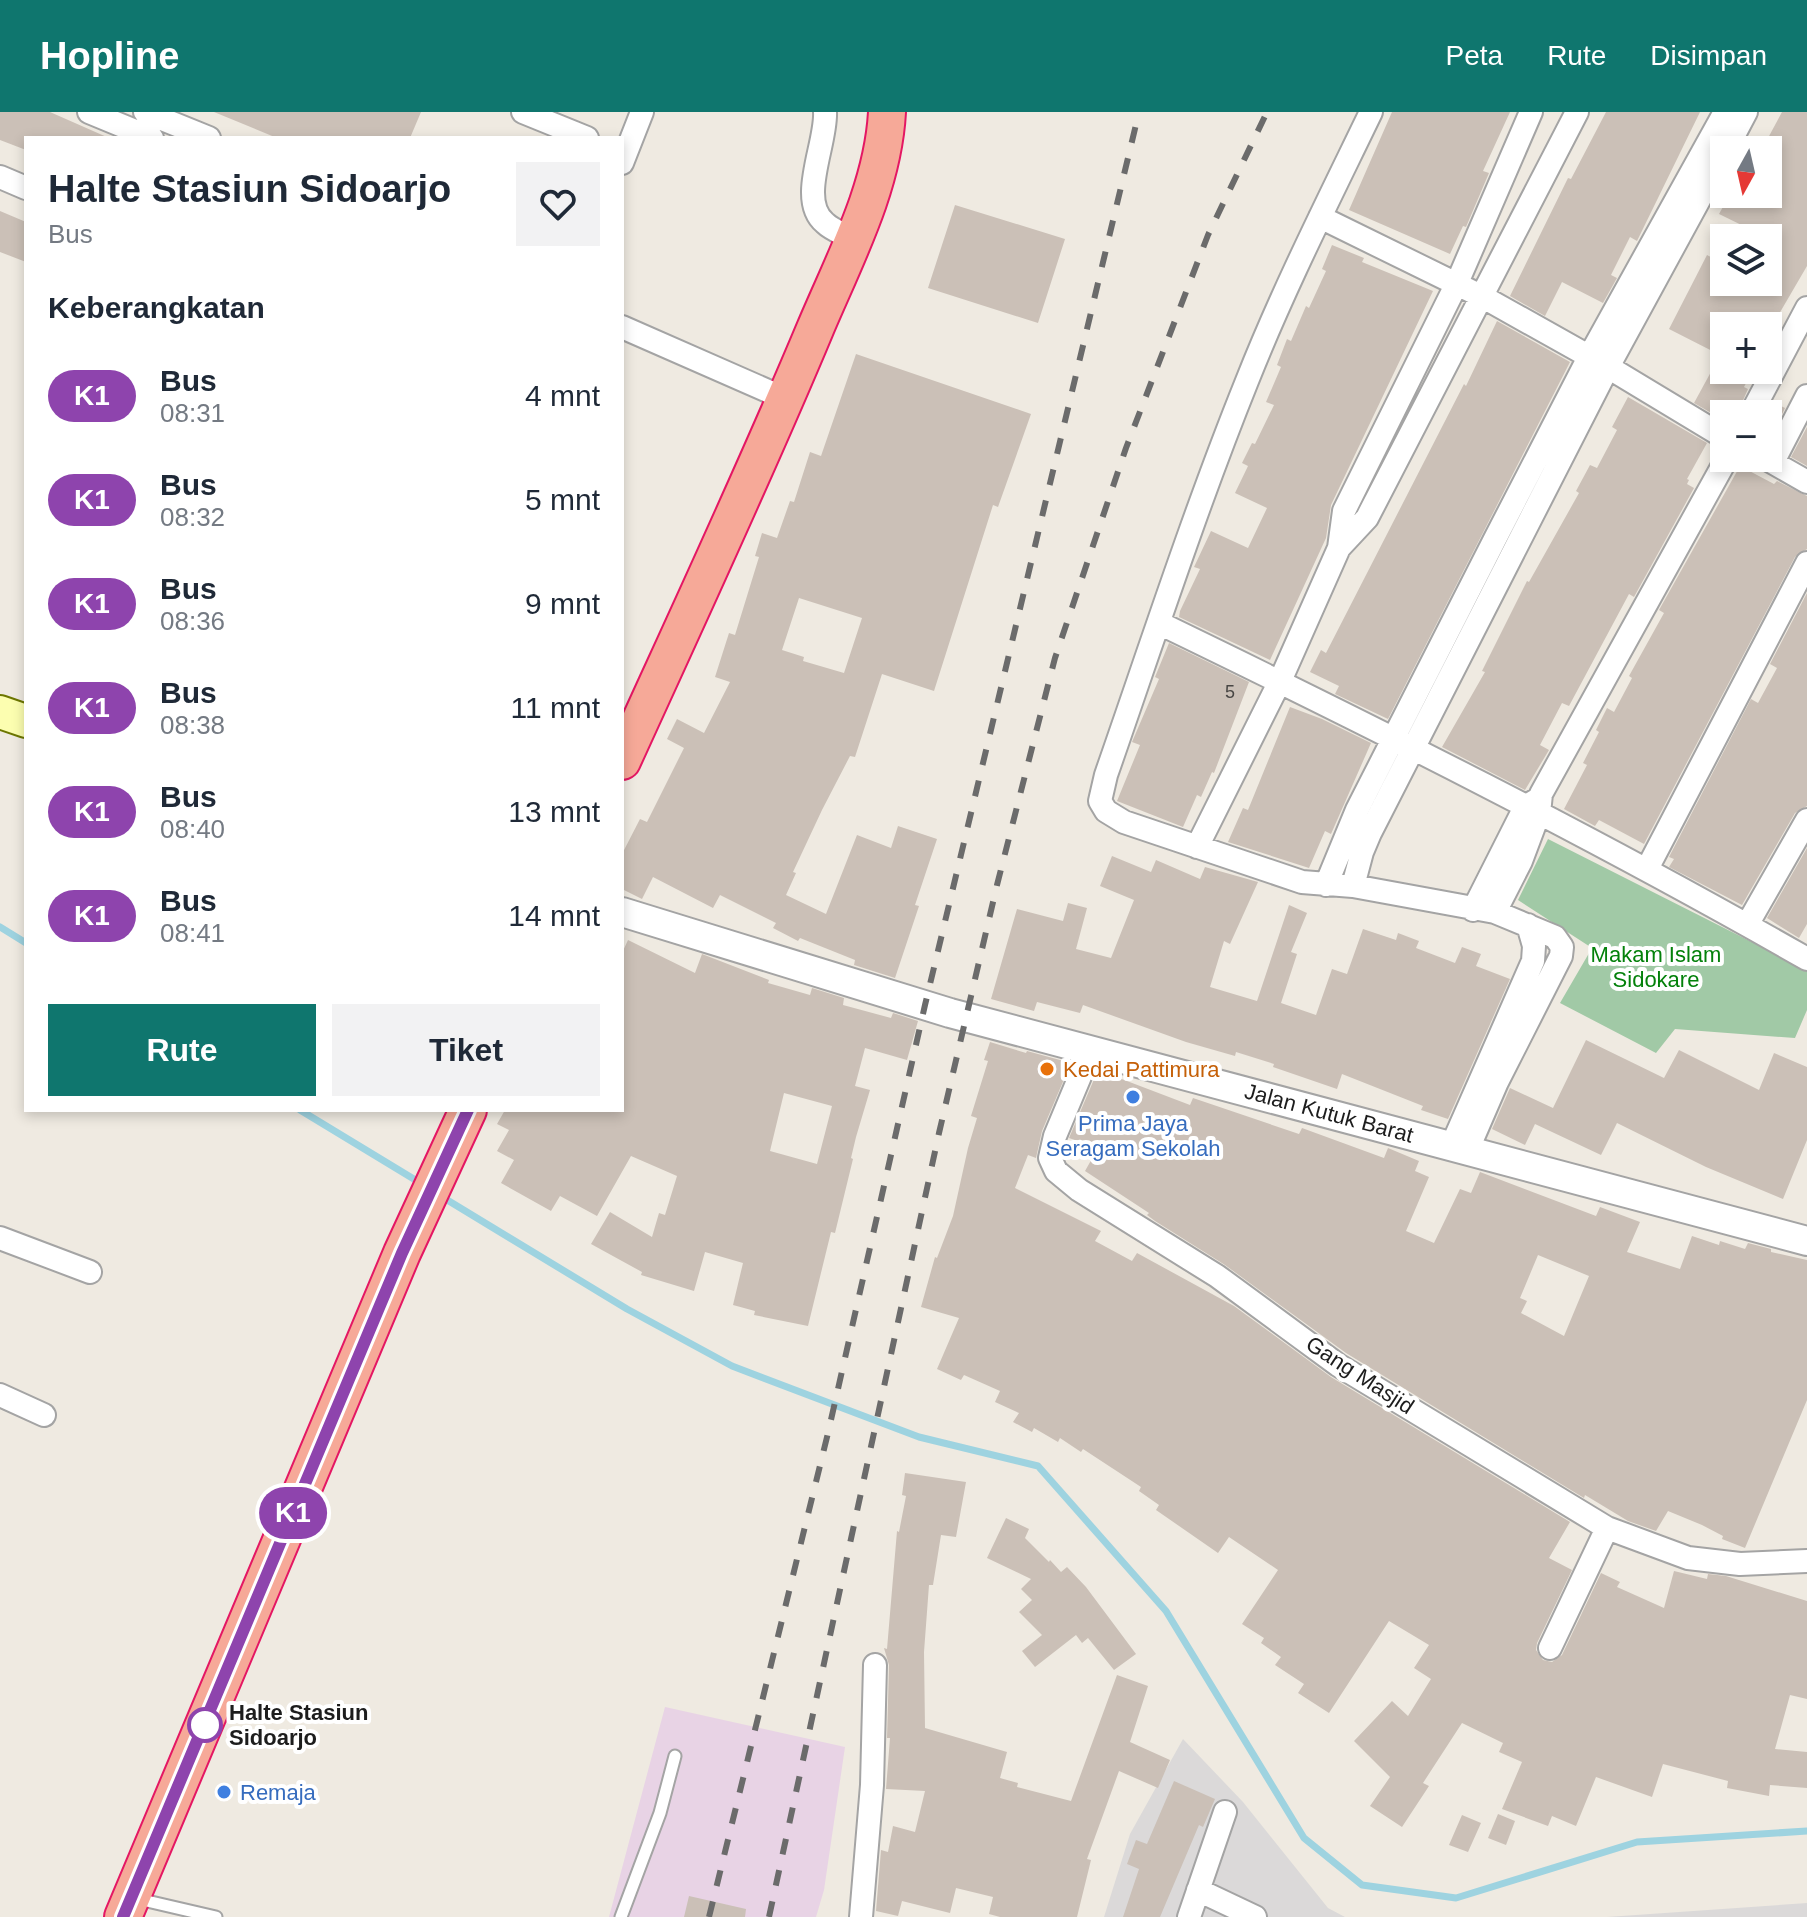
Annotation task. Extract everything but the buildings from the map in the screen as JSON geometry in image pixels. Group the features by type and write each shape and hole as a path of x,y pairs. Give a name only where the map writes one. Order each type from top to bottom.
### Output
{"highway":[{"path":"624,757 786,399 871,195 886,138 887,112"},
{"path":"128,1907 402,1253 467,1112"}],"main road":[{"path":"0,712 24,720"}],"street":[{"path":"89,112 116,117 149,136"},
{"path":"145,112 204,136"},
{"path":"523,112 582,136"},
{"path":"624,154 642,112"},
{"path":"825,112 812,197 823,222 853,239"},
{"path":"1371,112 1247,381 1159,623 1106,775 1100,801 1106,811 1124,822 1273,875 1326,885 1353,886 1484,911 1555,937 1562,947 1561,956 1460,1147"},
{"path":"1197,847 1280,681 1339,548 1344,511 1457,283 1531,112"},
{"path":"1339,548 1367,518 1577,112"},
{"path":"1721,136 1725,112"},
{"path":"1730,136 1746,112"},
{"path":"1353,886 1362,852 1404,743 1599,362 1710,168"},
{"path":"0,177 24,187"},
{"path":"1320,217 1483,297 1710,429"},
{"path":"1758,400 1807,308"},
{"path":"624,328 786,399"},
{"path":"1782,438 1807,396"},
{"path":"1782,468 1807,482"},
{"path":"1484,911 1521,861 1534,806 1719,472"},
{"path":"1647,869 1807,563"},
{"path":"1159,623 1534,806 1807,959"},
{"path":"1326,885 1357,810 1404,743"},
{"path":"1747,925 1807,820"},
{"name":"Jalan Kutuk Barat","path":"624,913 950,1013 1807,1241"},
{"name":"Gang Masjid","path":"1091,1050 1051,1148 1050,1158 1056,1171 1079,1190 1217,1276 1338,1365 1607,1528 1688,1558 1740,1564 1807,1561"},
{"path":"0,1238 90,1272"},
{"path":"0,1395 44,1415"},
{"path":"1550,1648 1607,1528"},
{"path":"861,1917 872,1785 875,1665"},
{"path":"1189,1917 1225,1812"},
{"path":"1198,1890 1255,1917"}],"lane":[{"path":"621,1917 660,1813 675,1756"},
{"path":"128,1907 216,1917"}],"shaded area":[{"path":"665,1707 845,1747 824,1890 816,1917 609,1917"},
{"path":"1183,1739 1243,1802 1328,1908 1345,1917 1104,1917 1130,1834"},
{"path":"1807,1903 1807,1917 1607,1917"}],"green space":[{"name":"Makam Islam Sidokare","path":"1548,839 1807,970 1807,1010 1795,1038 1675,1029 1656,1053 1560,1003 1592,948 1518,900"}],"waterway":[{"path":"0,927 24,942"},
{"path":"303,1112 422,1184"},
{"path":"439,1195 627,1309 732,1366 919,1437 1038,1466 1166,1611 1304,1838 1362,1885 1456,1898 1637,1842 1807,1831"}],"railway":[{"path":"709,1917 828,1433 925,1005 1139,112"},
{"path":"769,1917 939,1133 997,885 1055,658 1126,448 1208,235 1267,112"}],"bus line":[{"name":"K1","path":"123,1917 402,1253 467,1112"}],"place":[{"name":"Kedai Pattimura","path":"1047,1069"},
{"name":"Prima Jaya Seragam Sekolah","path":"1133,1097"},
{"name":"Halte Stasiun Sidoarjo","path":"205,1725"},
{"name":"Remaja","path":"224,1792"}]}
